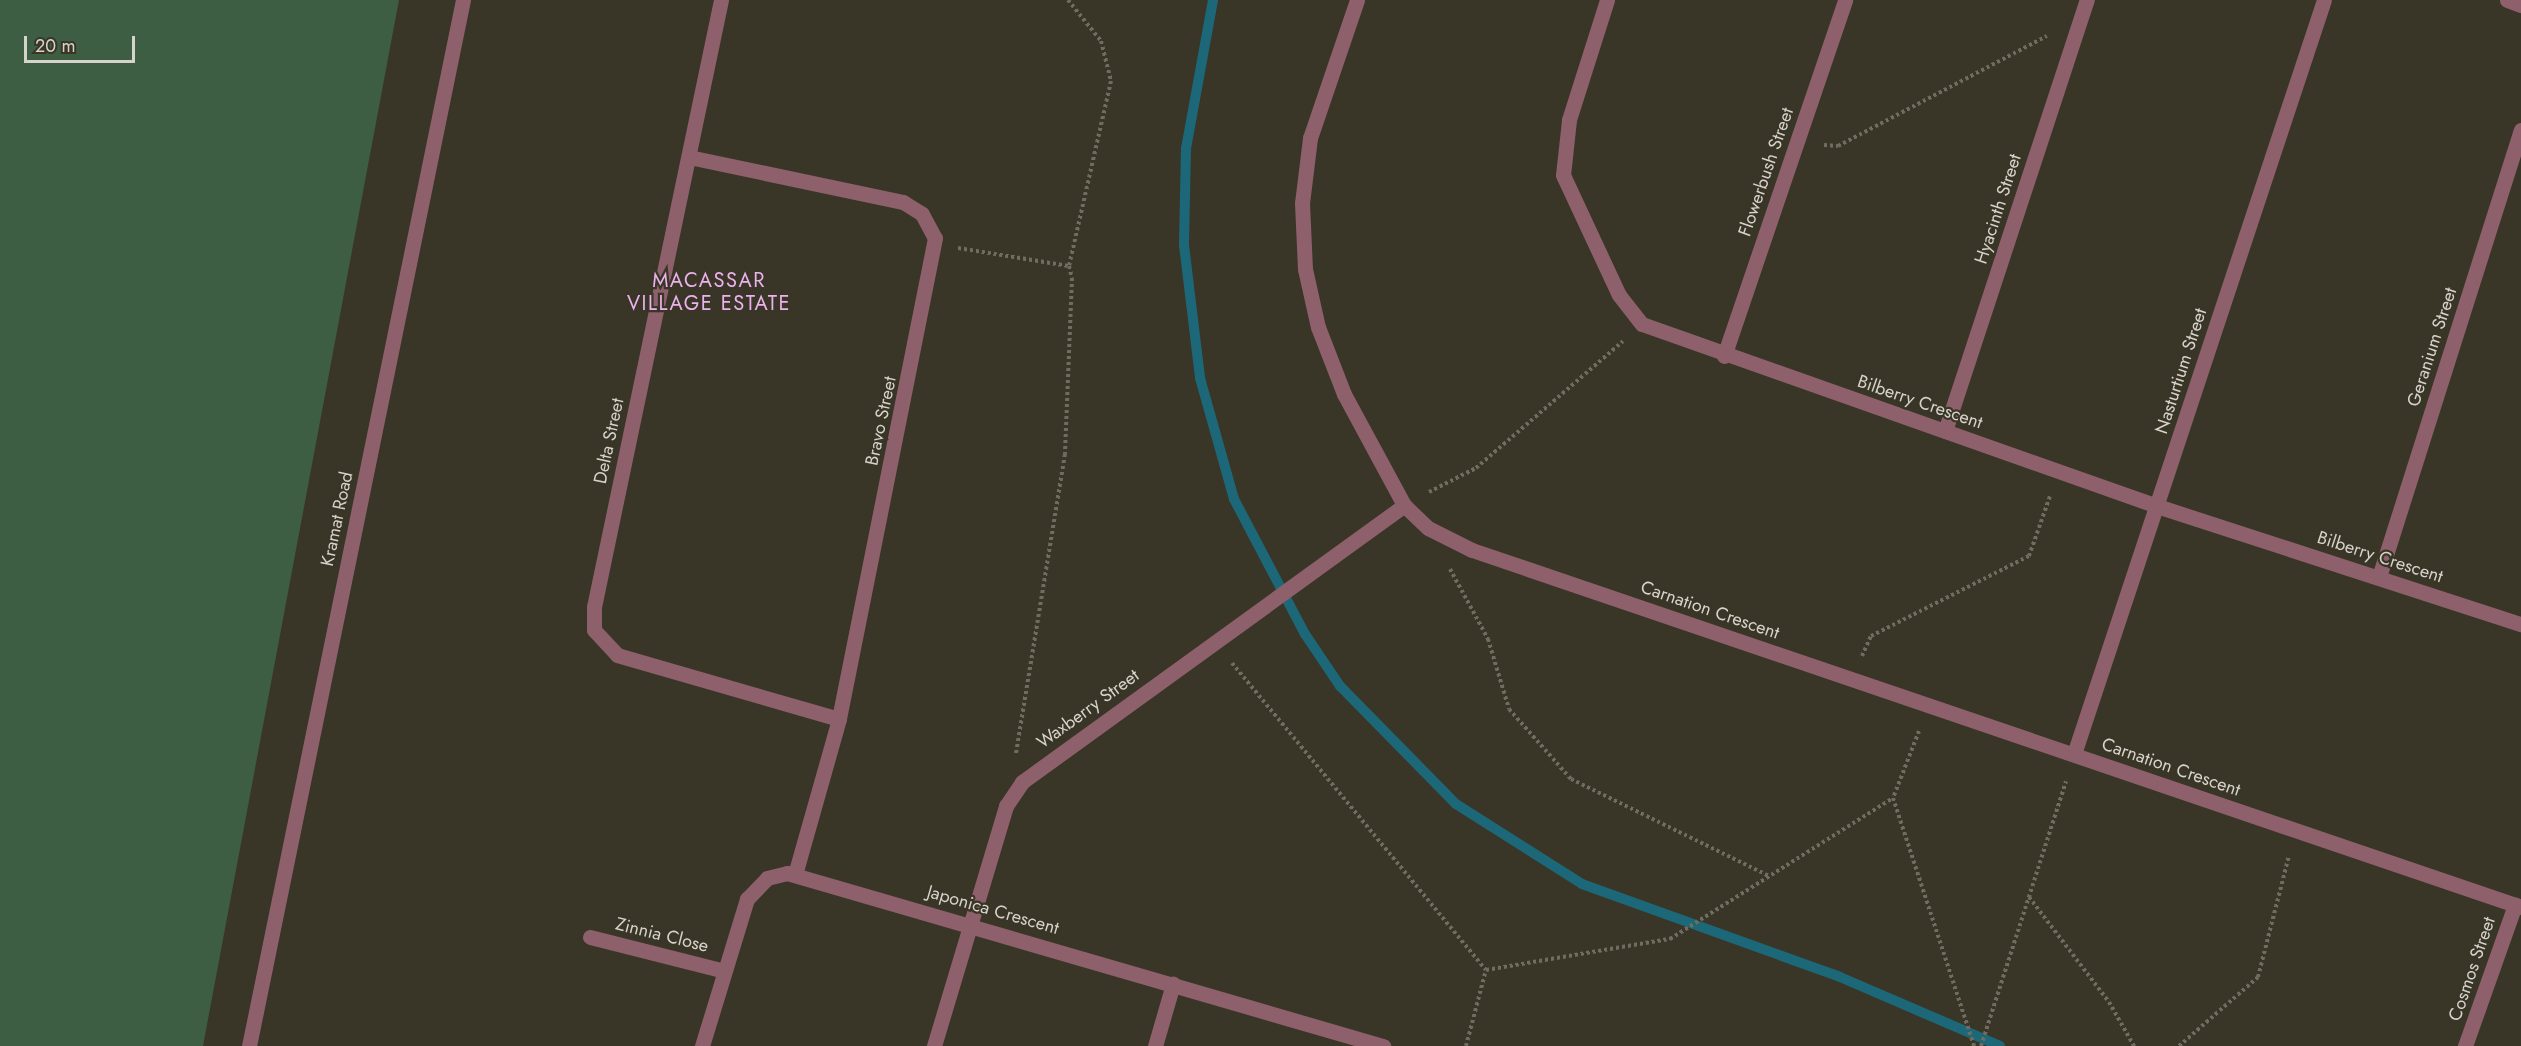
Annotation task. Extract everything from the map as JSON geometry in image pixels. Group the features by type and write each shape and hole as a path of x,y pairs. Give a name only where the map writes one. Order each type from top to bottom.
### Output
{"street":[{"name":"Kramat Road","path":"249,1046 463,0"},
{"name":"Delta Street","path":"721,0 594,607 594,630 617,655 839,719"},
{"name":"Carnation Crescent","path":"1356,0 1310,138 1301,236 1309,298 1327,352 1404,505 1428,528 1472,550 2518,906"},
{"path":"1607,0 1569,120 1563,175 1619,295 1642,324"},
{"name":"Flowerbush Street","path":"1724,356 1845,0"},
{"name":"Hyacinth Street","path":"1945,431 2087,0"},
{"name":"Nasturtium Street","path":"2074,754 2324,0"},
{"path":"2507,0 2521,5"},
{"name":"Geranium Street","path":"2379,577 2521,130"},
{"path":"689,157 910,205 928,220 936,245"},
{"name":"Bravo Street","path":"795,874 839,719 936,245"},
{"name":"Bilberry Crescent","path":"1642,324 1724,356 2157,506 2521,624"},
{"name":"Waxberry Street","path":"1012,793 1241,623 1331,562 1404,505"},
{"path":"934,1046 969,923 1012,793"},
{"name":"Japonica Crescent","path":"702,1046 724,971 755,887 773,876 795,874 969,923 1383,1046"},
{"name":"Cosmos Street","path":"2465,1046 2518,906"},
{"name":"Zinnia Close","path":"590,937 724,971"},
{"path":"1155,1046 1173,984"}],"path":[{"path":"1012,793 1020,707 1065,454 1069,266 1111,81 1101,41 1068,0"},
{"path":"1796,143 1838,146 2081,17"},
{"path":"936,245 1069,266"},
{"path":"1404,505 1476,468 1642,324"},
{"path":"1852,679 1871,636 2029,556 2060,471"},
{"path":"1428,528 1488,639 1509,709 1571,779 1769,876"},
{"path":"1215,642 1486,970"},
{"path":"1486,970 1670,939 1893,798 1929,705"},
{"path":"1982,1046 2074,754"},
{"path":"1893,798 1974,1046"},
{"path":"2180,1046 2258,977 2295,830"},
{"path":"2029,897 2109,1002 2134,1046"},
{"path":"1466,1046 1486,970"}],"green space":[{"path":"0,0 399,0 203,1046 0,1046"}],"waterway":[{"path":"1213,0 1186,148 1184,245 1200,378 1234,499 1305,634 1340,686 1456,804 1582,884 1840,977 2000,1046"}],"district":[{"name":"MACASSAR VILLAGE ESTATE","path":"709,292"}]}
